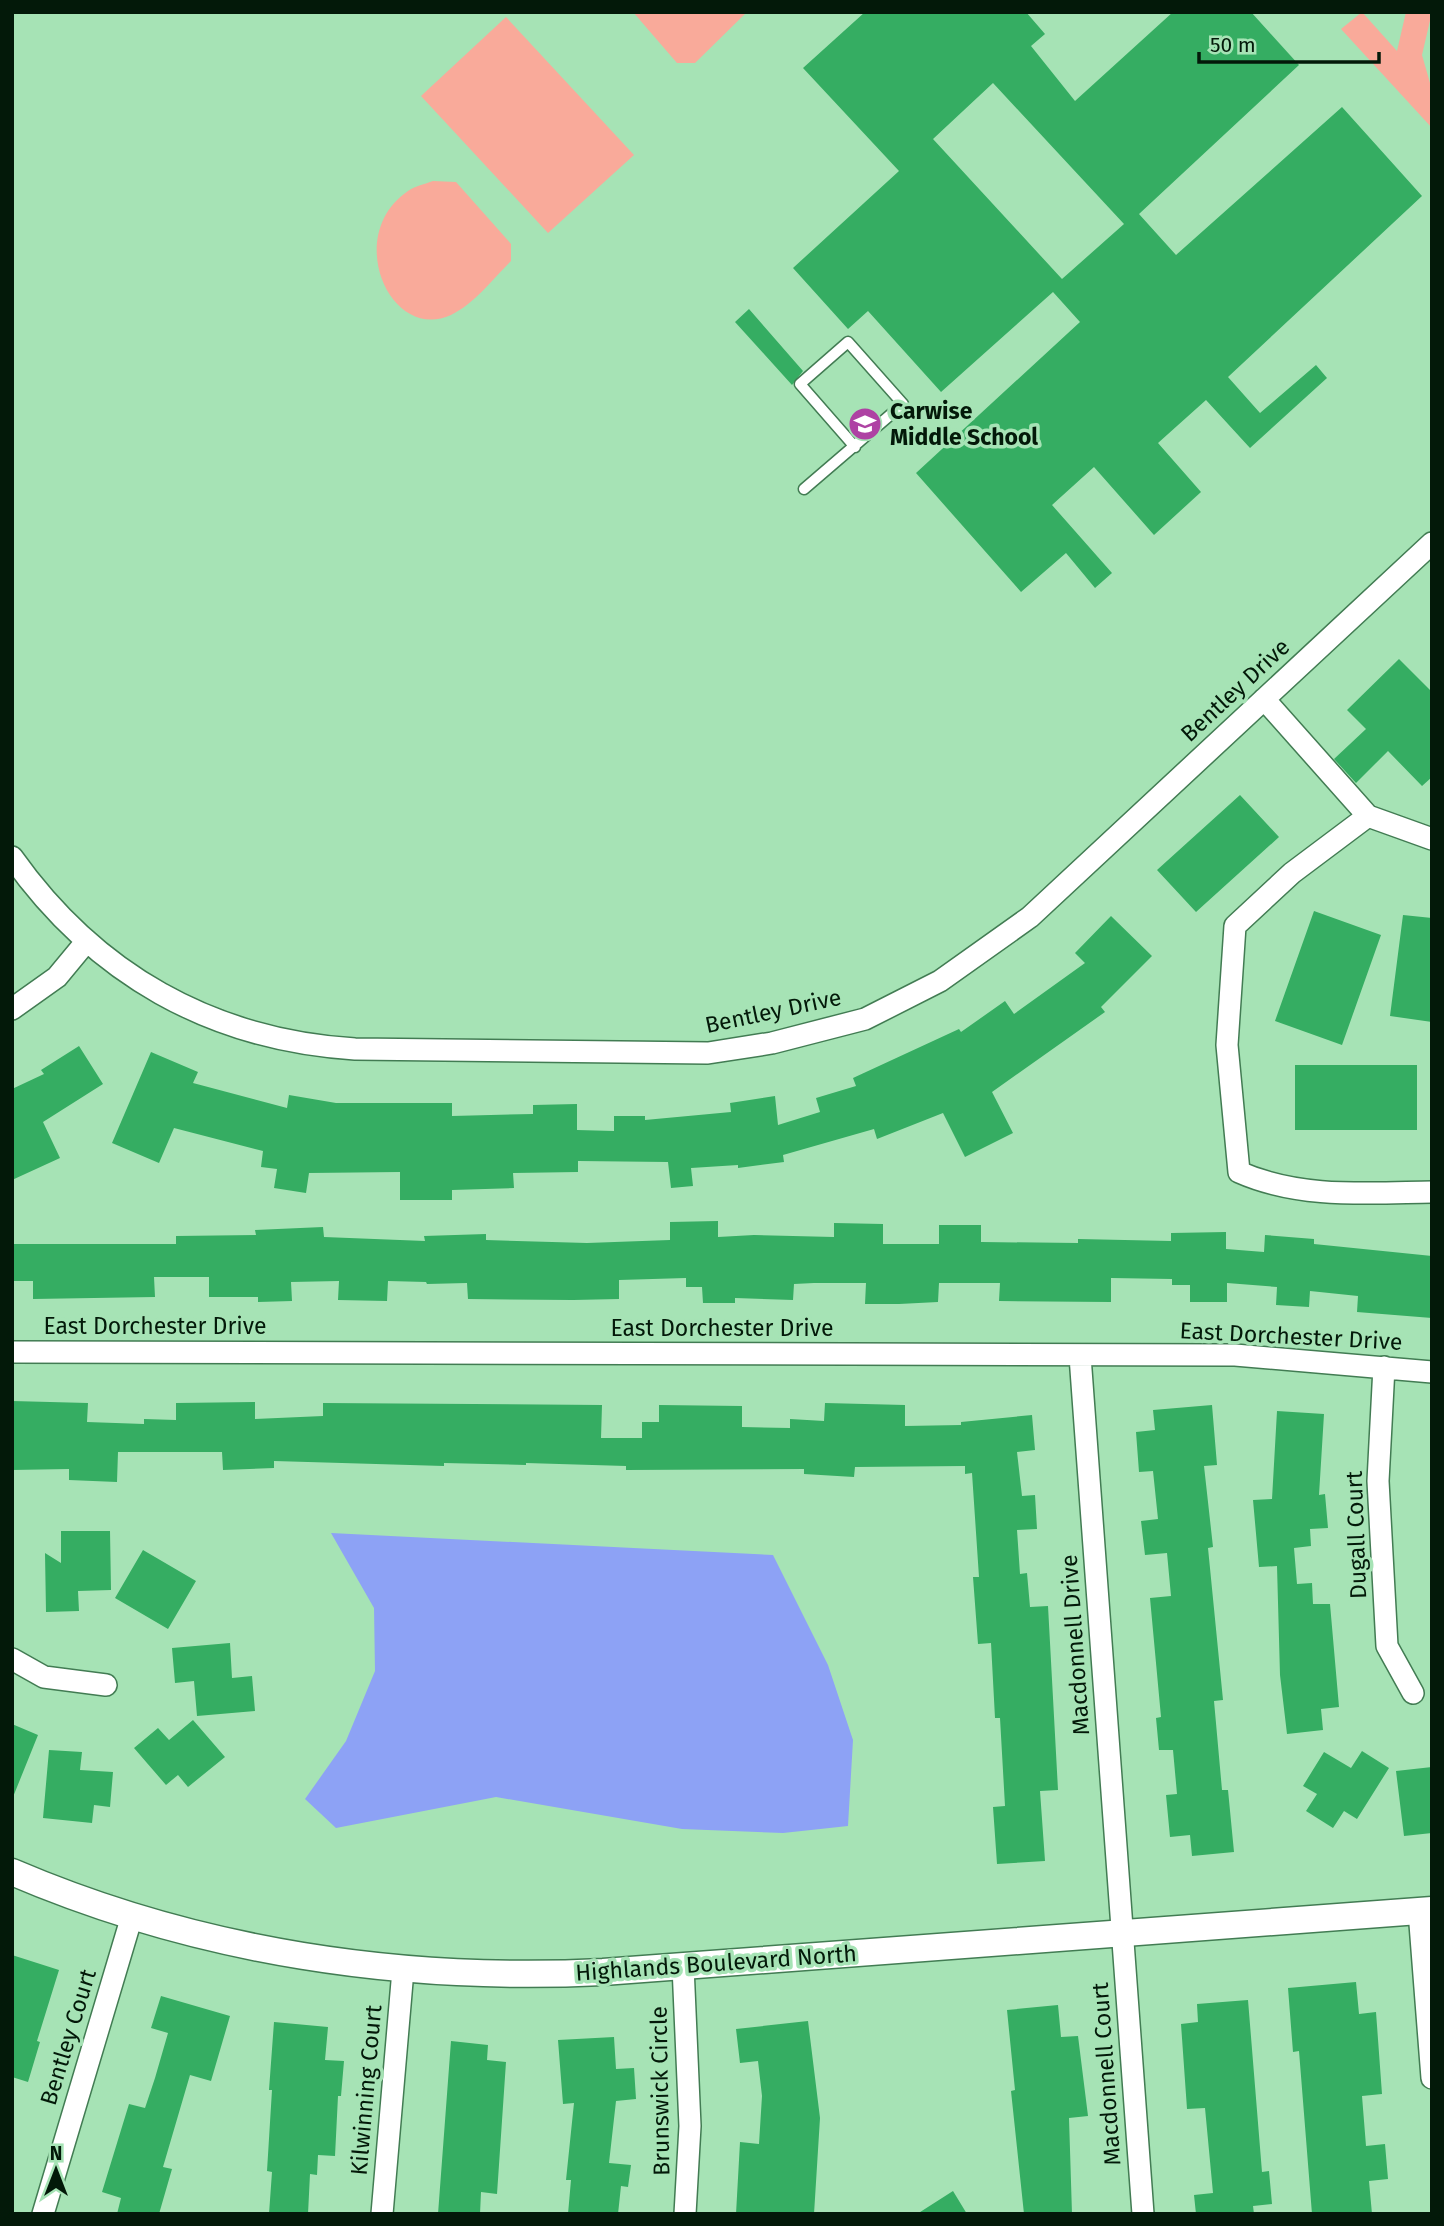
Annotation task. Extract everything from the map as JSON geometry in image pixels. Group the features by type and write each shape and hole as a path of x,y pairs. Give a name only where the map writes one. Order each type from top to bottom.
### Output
{"street":[{"name":"Bentley Drive","path":"12,857 47,902 86,942 115,966 190,1010 248,1032 301,1044 355,1049 708,1053 772,1043 865,1019 940,981 1030,917 1432,543"},
{"path":"1264,699 1368,817 1432,839"},
{"path":"1368,817 1292,873 1235,926 1227,1045 1239,1172 1266,1184 1328,1193 1432,1192"},
{"path":"12,1009 57,977 86,942"},
{"name":"East Dorchester Drive","path":"12,1352 1235,1355 1432,1372"},
{"name":"Macdonnell Drive","path":"1080,1356 1122,1931"},
{"name":"Dugall Court","path":"1384,1367 1378,1481 1387,1646 1412,1693"},
{"path":"12,1659 44,1677 106,1685"},
{"name":"Highlands Boulevard North","path":"12,1872 132,1916 198,1936 276,1951 403,1970 549,1975 1425,1910"},
{"path":"1425,1910 1432,2078"},
{"name":"Bentley Court","path":"43,2214 132,1916"},
{"name":"Macdonnell Court","path":"1122,1931 1143,2214"},
{"name":"Brunswick Circle","path":"683,1966 690,2126 685,2214"},
{"name":"Kilwinning Court","path":"382,2214 403,1970"}],"lane":[{"path":"804,489 855,447 903,404 848,342 800,384 855,447"}],"shaded area":[{"path":"633,12 747,12 695,63 677,63"},
{"path":"1362,12 1397,51 1406,12 1432,12 1422,55 1432,90 1432,128 1341,29"},
{"path":"506,17 634,155 548,233 421,96"},
{"path":"433,181 456,182 511,244 511,261 475,298 459,310 451,315 429,320 409,314 393,300 382,280 377,257 379,233 389,210 408,191"}],"water":[{"path":"331,1533 773,1555 828,1665 853,1740 848,1826 783,1833 682,1829 496,1797 336,1828 305,1799 346,1741 375,1671 374,1608"}],"building":[{"path":"865,12 1026,12 1045,34 1031,46 1075,101 1173,12 1251,12 1299,65 1139,214 1176,255 1342,107 1422,196 1228,377 1260,413 1316,365 1327,378 1250,448 1206,400 1158,443 1201,492 1154,535 1094,467 1052,505 1112,573 1095,588 1066,553 1021,592 916,473 1080,322 1053,292 941,392 868,311 848,329 793,268 899,171 803,68","holes":["993,83 1124,224 1062,279 933,139"]},
{"path":"749,309 803,371 792,385 735,322"},
{"path":"1399,659 1432,692 1432,777 1422,786 1388,751 1356,783 1334,759 1366,729 1347,710"},
{"path":"1240,795 1279,837 1196,912 1157,870"},
{"path":"1314,911 1381,935 1342,1045 1275,1021"},
{"path":"1403,915 1432,918 1432,1022 1390,1016"},
{"path":"1111,916 1152,956 1101,1007 1105,1012 992,1092 1013,1133 965,1157 943,1113 877,1139 874,1129 783,1155 784,1162 738,1168 738,1165 691,1168 693,1186 671,1188 668,1162 578,1161 578,1172 513,1173 514,1188 452,1190 452,1200 400,1200 400,1172 309,1173 306,1193 274,1188 277,1169 261,1167 263,1151 174,1128 159,1163 112,1143 151,1052 198,1072 193,1083 287,1108 289,1095 336,1103 452,1103 452,1116 533,1114 533,1105 577,1104 577,1130 614,1131 614,1116 645,1116 645,1120 731,1112 730,1103 775,1096 778,1125 820,1112 816,1098 856,1086 853,1078 959,1029 961,1032 1005,1001 1014,1014 1085,963 1075,953"},
{"path":"79,1046 103,1084 43,1122 60,1158 12,1180 12,1089 44,1074 41,1070"},
{"path":"1295,1065 1417,1065 1417,1130 1295,1130"},
{"path":"718,1221 718,1237 834,1237 834,1223 883,1224 883,1244 939,1244 939,1225 981,1225 981,1242 1078,1243 1078,1239 1171,1241 1171,1233 1226,1232 1226,1249 1264,1252 1265,1235 1314,1239 1314,1244 1432,1256 1432,1318 1357,1312 1358,1296 1310,1291 1309,1307 1276,1305 1277,1287 1227,1283 1227,1302 1190,1302 1190,1285 1172,1285 1172,1279 1111,1278 1111,1302 999,1301 1000,1283 939,1283 938,1302 899,1304 865,1304 866,1283 794,1284 793,1300 735,1298 735,1303 703,1303 702,1287 686,1287 686,1278 619,1280 619,1299 573,1300 468,1299 467,1283 388,1281 387,1301 338,1300 339,1281 291,1282 292,1301 258,1302 258,1297 209,1297 209,1277 154,1277 155,1297 33,1299 33,1281 12,1281 12,1244 176,1244 176,1236 256,1235 255,1230 323,1227 324,1237 425,1241 424,1236 486,1234 486,1240 587,1243 670,1240 670,1222"},
{"path":"12,1401 88,1403 87,1422 144,1424 144,1419 176,1420 176,1403 255,1402 255,1419 323,1416 323,1403 602,1405 601,1438 642,1438 642,1422 659,1422 659,1405 742,1406 742,1427 790,1428 790,1419 824,1421 825,1403 905,1405 905,1426 961,1425 961,1422 1032,1415 1035,1450 1017,1452 1022,1496 1035,1495 1037,1529 1017,1530 1020,1574 1027,1573 1030,1607 1048,1606 1058,1790 1040,1791 1045,1861 997,1864 993,1807 1005,1806 1000,1718 995,1718 991,1643 978,1644 973,1577 979,1577 972,1473 965,1474 965,1466 855,1467 854,1477 804,1474 804,1469 626,1470 626,1466 526,1463 444,1463 444,1466 274,1461 274,1468 223,1470 222,1452 118,1452 117,1482 69,1480 69,1469 12,1470"},
{"path":"1212,1405 1217,1465 1204,1466 1213,1547 1208,1548 1223,1700 1214,1701 1222,1790 1228,1790 1234,1852 1192,1856 1190,1835 1170,1837 1166,1795 1177,1794 1173,1750 1159,1750 1156,1718 1161,1717 1150,1598 1171,1596 1167,1553 1145,1555 1141,1521 1158,1519 1153,1471 1139,1472 1136,1432 1155,1430 1153,1410"},
{"path":"1277,1411 1324,1414 1319,1495 1325,1494 1328,1528 1310,1529 1311,1546 1294,1548 1297,1584 1312,1583 1313,1604 1330,1604 1339,1707 1321,1709 1323,1730 1287,1734 1280,1675 1277,1566 1259,1567 1253,1500 1272,1499"},
{"path":"61,1531 110,1531 111,1590 78,1591 79,1611 46,1612 45,1553 61,1563"},
{"path":"143,1550 196,1581 168,1629 115,1598"},
{"path":"230,1643 232,1678 252,1676 255,1711 197,1716 194,1681 175,1683 172,1648"},
{"path":"193,1720 225,1757 188,1787 178,1775 166,1785 134,1748 158,1728 169,1740"},
{"path":"12,1724 38,1735 13,1797 12,1797"},
{"path":"49,1750 82,1752 80,1770 113,1772 110,1807 94,1805 92,1823 43,1818"},
{"path":"1362,1751 1389,1768 1357,1819 1344,1811 1333,1828 1306,1811 1317,1794 1303,1786 1324,1752 1351,1768"},
{"path":"1432,1767 1432,1833 1404,1836 1396,1771"},
{"path":"12,1955 59,1970 37,2041 40,2042 28,2082 12,2077"},
{"path":"1356,1982 1359,2014 1376,2012 1382,2094 1362,2096 1366,2146 1385,2144 1388,2179 1369,2181 1372,2214 1312,2214 1299,2051 1293,2052 1288,1988"},
{"path":"161,1996 230,2016 211,2081 190,2075 163,2167 172,2169 159,2214 117,2214 121,2198 102,2192 129,2104 145,2108 155,2078 168,2033 151,2028"},
{"path":"1248,2000 1262,2172 1269,2171 1272,2204 1253,2206 1254,2214 1196,2214 1194,2195 1213,2193 1205,2108 1187,2109 1181,2024 1198,2022 1197,2004"},
{"path":"1058,2005 1061,2037 1078,2036 1088,2116 1069,2118 1072,2214 1024,2214 1011,2091 1015,2090 1007,2010"},
{"path":"808,2021 820,2118 814,2214 736,2214 740,2142 759,2144 762,2096 758,2061 740,2063 736,2029"},
{"path":"274,2022 328,2027 325,2060 344,2061 341,2096 338,2096 335,2156 318,2155 317,2175 310,2174 308,2214 269,2214 272,2172 267,2171 272,2090 269,2090"},
{"path":"614,2037 616,2069 634,2068 636,2099 616,2101 609,2163 631,2165 628,2187 621,2186 618,2214 568,2214 571,2180 566,2180 574,2103 563,2104 558,2040"},
{"path":"451,2041 488,2045 487,2060 506,2062 497,2194 481,2192 480,2214 438,2214"},
{"path":"953,2191 967,2214 917,2214"}],"place":[{"name":"Carwise Middle School","path":"865,424"}]}
